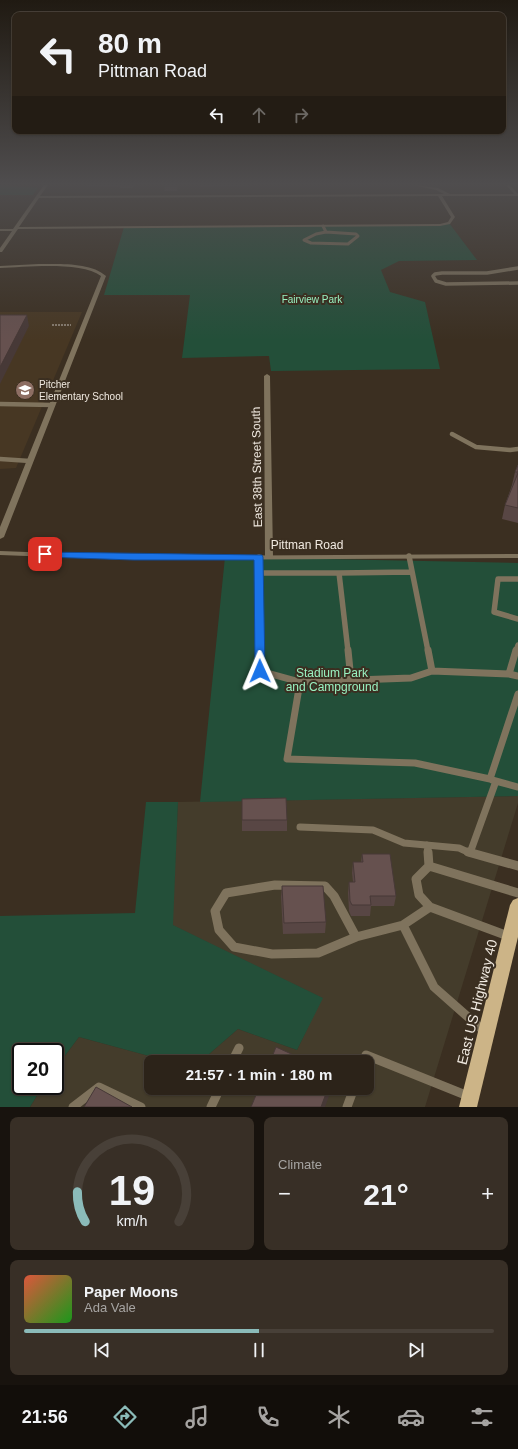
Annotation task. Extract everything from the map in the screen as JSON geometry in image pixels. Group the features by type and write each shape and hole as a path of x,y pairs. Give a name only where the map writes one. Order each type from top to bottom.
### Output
{"main road":[{"name":"East US Highway 40","path":"469,1102 518,905"}],"street":[{"path":"0,251 10,237"},
{"path":"0,267 72,266 100,272 104,276 0,537"},
{"name":"East 38th Street South","path":"267,376 269,557"},
{"name":"Pittman Road","path":"0,553 134,558 518,556"}],"lane":[{"path":"311,237 304,240 311,243 348,244 357,237"},
{"path":"518,268 487,273 442,273 435,274 433,276 434,280 439,283 446,284 518,283"},
{"path":"0,404 53,405"},
{"path":"452,434 476,447 510,450 518,449"},
{"path":"0,459 30,461"},
{"path":"409,556 432,671"},
{"path":"259,557 260,671 300,682 411,678 432,671 508,674 518,676"},
{"path":"339,572 351,680"},
{"path":"259,573 412,572"},
{"path":"518,579 498,579 494,612 518,619"},
{"path":"508,674 518,645"},
{"path":"300,682 287,759 415,763 518,787"},
{"path":"470,853 518,694"},
{"path":"300,828 373,830 404,843 459,848 470,853 518,866"},
{"path":"427,845 429,866"},
{"path":"429,866 518,893"},
{"path":"429,866 416,879 419,895 430,907 510,937"},
{"path":"356,937 334,896 325,886 295,883 280,884 258,886 226,893 215,911 219,930 234,947 272,954 318,953 356,937 403,925 430,907"},
{"path":"403,925 434,987 486,1033"},
{"path":"236,1055 239,1048"},
{"path":"374,1059 469,1102"},
{"path":"73,1107 99,1087 141,1107"},
{"path":"211,1107 217,1095"},
{"path":"347,1107 351,1095"}],"path":[{"path":"52,325 71,325"}],"shaded area":[{"name":"Pitcher Elementary School","path":"0,312 82,312 16,468 0,469"},
{"path":"518,796 518,803 425,1107 30,1107 37,1095 64,1095 64,1057 79,1037 145,1055 144,1055 144,1095 374,1095 374,1055 208,1055 238,1029 297,1050 322,998 172,925 178,802"}],"green space":[{"name":"Fairview Park","path":"121,237 459,237 477,260 399,261 381,270 390,292 425,302 440,369 271,371 269,356 182,358 190,295 104,295"},
{"name":"Stadium Park and Campground","path":"225,557 518,563 518,796 200,802"},
{"path":"146,802 178,802 173,925 323,998 297,1050 238,1029 208,1055 145,1055 79,1037 64,1057 64,1043 12,1043 12,1095 37,1095 30,1107 0,1107 0,916 135,913"}],"building":[{"path":"0,315 27,315 0,367"},
{"path":"518,465 518,472 515,472"},
{"path":"518,473 518,508 505,505"},
{"path":"286,798 287,820 242,820 242,799"},
{"path":"362,854 390,854 396,896 370,896 371,905 352,905 350,901 349,882 355,882 353,862 363,862"},
{"path":"282,886 323,886 326,922 284,923"},
{"path":"276,1047 294,1055 273,1055"},
{"path":"96,1087 132,1107 84,1107"},
{"path":"256,1095 325,1095 321,1107 251,1107"}],"place":[{"name":"Pitcher Elementary School","path":"25,390"}],"route":[{"path":"45,554 134,558 259,557 260,671"}]}
